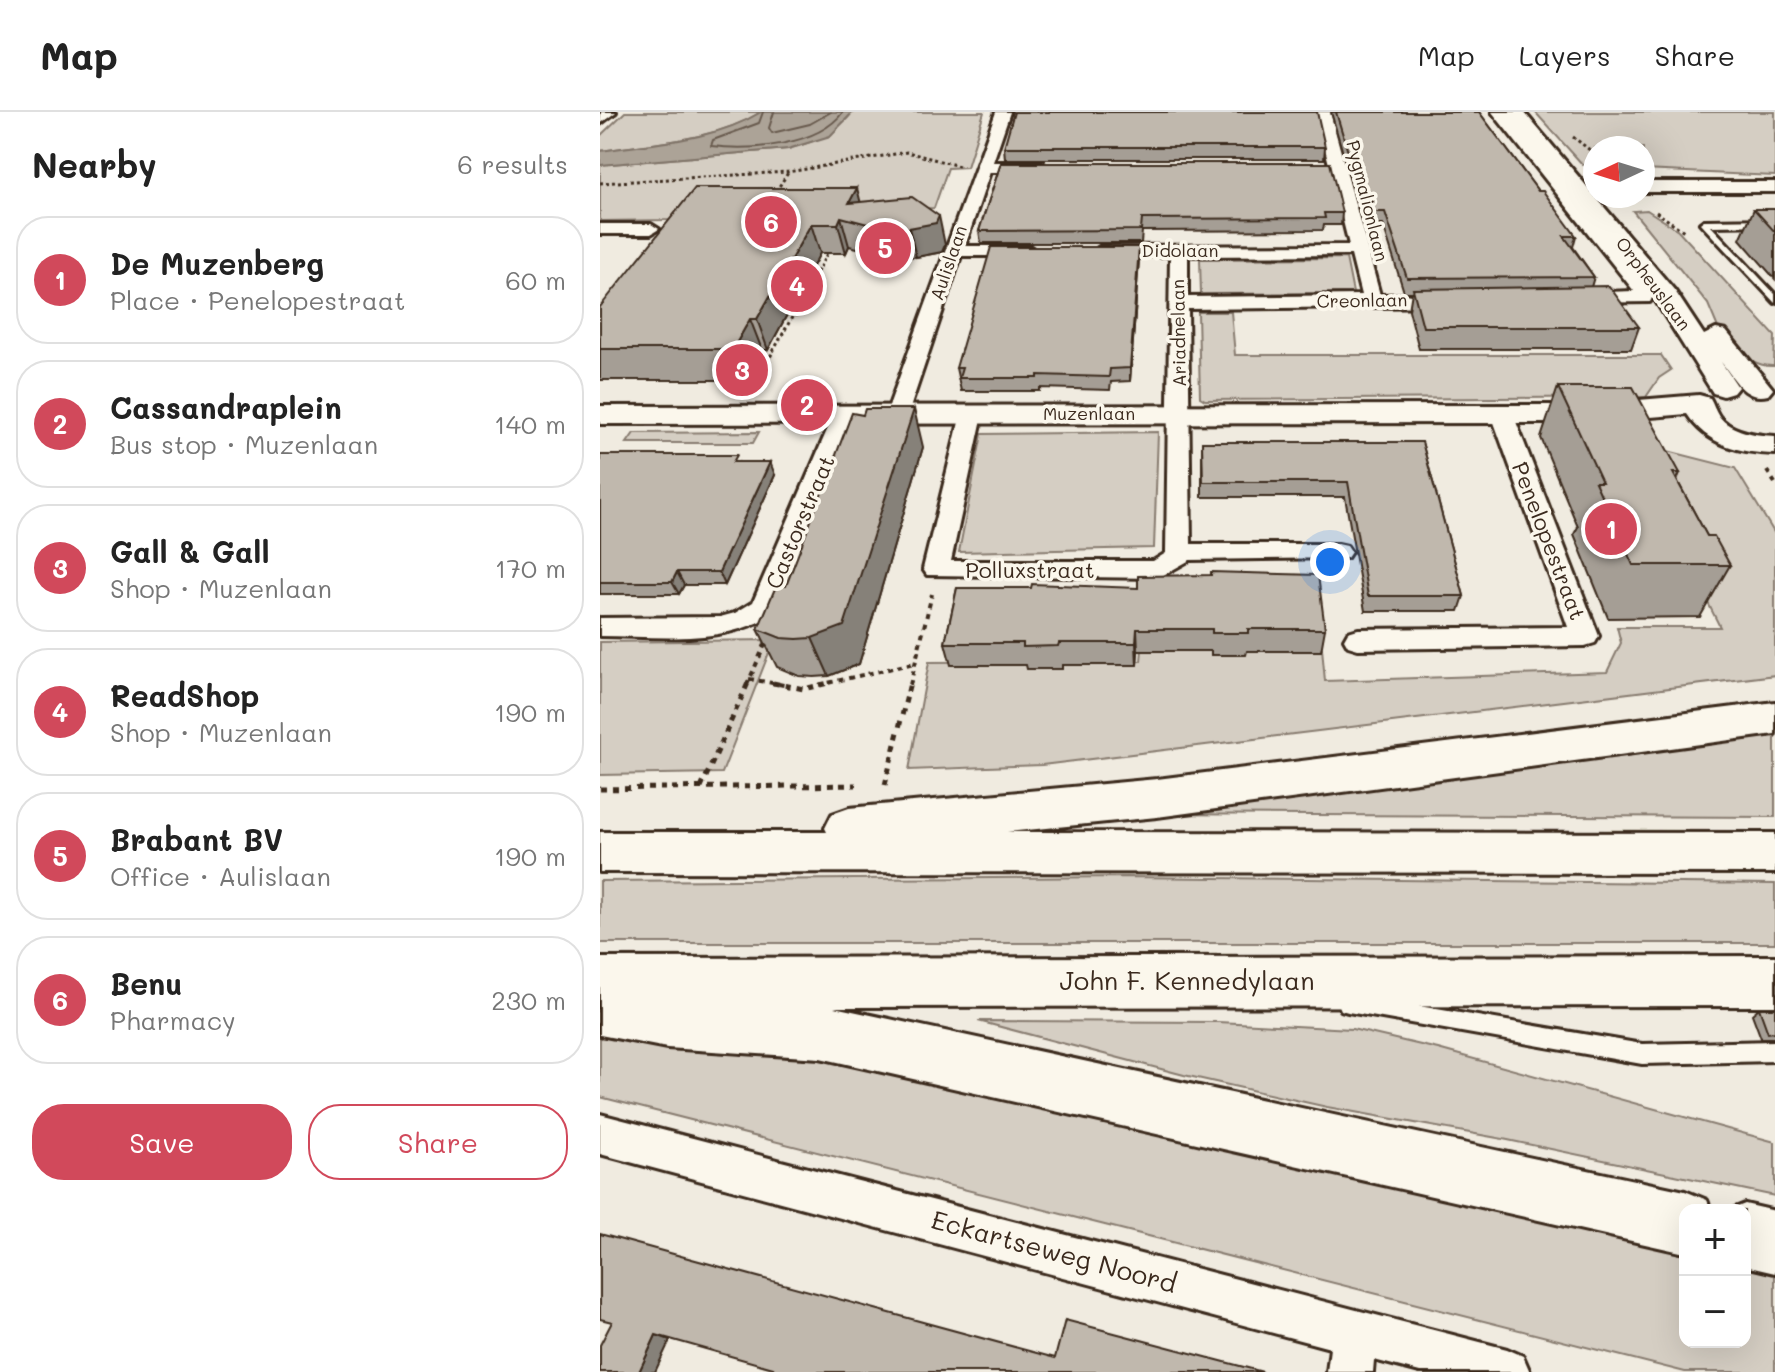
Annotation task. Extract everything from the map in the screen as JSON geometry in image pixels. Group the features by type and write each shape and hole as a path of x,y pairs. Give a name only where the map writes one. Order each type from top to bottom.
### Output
{"main road":[{"name":"Orpheuslaan","path":"1514,112 1583,179"},
{"name":"Orpheuslaan","path":"1531,112 1583,176"},
{"name":"Orpheuslaan","path":"1606,208 1666,297 1711,405"},
{"name":"Orpheuslaan","path":"1619,208 1766,391"},
{"name":"Muzenlaan","path":"600,415 1578,414 1711,405 1766,391"},
{"path":"1711,405 1736,439 1773,448"},
{"path":"608,852 1157,798 1775,718"},
{"path":"608,852 1775,853"},
{"name":"John F. Kennedylaan","path":"600,983 1775,981"},
{"path":"600,1009 667,1022 820,1031 1679,1221"},
{"path":"1751,1236 1775,1242"}],"street":[{"path":"600,120 609,112"},
{"name":"Aulislaan","path":"897,414 1003,112"},
{"name":"Pygmalionlaan","path":"1323,112 1330,167 1359,250 1372,301"},
{"name":"Orpheuslaan","path":"1499,112 1643,291 1643,298 1563,299"},
{"path":"983,167 1060,167"},
{"path":"1655,187 1775,187"},
{"path":"600,229 651,229"},
{"name":"Didolaan","path":"1089,251 1359,250"},
{"path":"954,251 1044,251"},
{"name":"Ariadnelaan","path":"1179,251 1180,414"},
{"name":"Creonlaan","path":"1178,303 1468,300"},
{"name":"Castorstraat","path":"600,627 720,626 743,621 764,608 845,414"},
{"name":"Polluxstraat","path":"972,414 936,569 1158,570 1179,557 1179,552 1338,552"},
{"path":"1179,552 1180,414"},
{"name":"Penelopestraat","path":"1358,639 1585,636 1502,414"},
{"name":"Eckartseweg Noord","path":"600,1134 1352,1351 1507,1372"}],"lane":[{"path":"1775,222 1704,223 1775,300"},
{"path":"1217,981 1642,1054 1775,1051"}],"path":[{"path":"600,183 788,172 907,152 952,165 983,167"},
{"path":"775,192 788,172"},
{"path":"740,414 832,245"},
{"path":"794,315 806,315"},
{"path":"885,785 936,569"},
{"path":"701,788 769,634 764,608"},
{"path":"749,679 804,689 914,663"},
{"path":"600,789 899,785"}],"shaded area":[{"path":"625,112 761,112 743,122 703,135 600,151 600,136"},
{"path":"853,112 984,112 967,167 948,168 934,208 678,210 670,220 600,221 600,165 788,149 824,136 840,126"},
{"path":"1535,112 1775,112 1775,176 1655,171 1655,136 1583,136 1583,165"},
{"path":"1647,210 1678,230 1775,336 1774,366 1738,355 1718,328 1708,304 1633,211"},
{"path":"1346,258 1353,293 1201,294 1200,259"},
{"path":"1198,312 1231,312 1235,355 1661,355 1671,370 1659,378 1646,397 1205,400 1200,397"},
{"path":"759,432 753,443 627,443 634,433"},
{"path":"1158,432 1154,548 959,552 982,434"},
{"path":"1628,441 1735,468 1775,534 1775,675 1042,765 909,770 929,662 1141,661 1142,650 1322,648 1325,681 1607,672 1621,643 1617,627 1720,627"},
{"path":"774,640 722,773 600,775 600,642"},
{"path":"1775,735 1775,817 1122,814 1506,764"},
{"path":"1125,877 1775,884 1775,943 600,943 600,881"},
{"path":"978,1021 1218,1022 1352,1029 1438,1049 1775,1142 1775,1196 1503,1139 1327,1107 1184,1075"},
{"path":"600,1032 851,1057 1679,1235 1679,1348 1751,1348 1751,1250 1775,1256 1775,1372 1685,1372 600,1097"}],"water":[{"path":"761,112 853,112 830,136 788,149 600,165 600,151 703,135 743,122"}],"building":[{"path":"1014,112 1317,112 1325,147 1004,147"},
{"path":"1336,112 1479,112 1576,236 1564,236 1594,277 1407,278 1385,212 1366,212"},
{"path":"1001,163 1330,163 1342,213 1324,213 1325,218 1142,219 1141,230 979,231"},
{"path":"695,188 857,188 849,203 912,197 939,216 936,223 909,228 879,227 841,217 838,224 811,224 757,319 750,319 733,349 600,349 600,307"},
{"path":"1754,209 1775,209 1775,232"},
{"path":"991,247 1139,247 1130,368 1110,369 1109,377 1038,375 1038,378 959,378 962,368 956,368"},
{"path":"1609,286 1639,327 1423,327 1413,289"},
{"path":"1558,387 1633,387 1680,473 1673,473 1707,536 1714,536 1730,565 1633,565 1595,482 1602,482"},
{"path":"865,409 914,409 844,626 812,638 797,639 781,638 758,629 776,586 786,586 852,413 863,415"},
{"path":"1202,442 1422,442 1464,596 1368,596 1348,482 1203,482"},
{"path":"600,455 737,455 733,462 770,462 719,572 677,572 672,582 600,582"},
{"path":"1211,572 1318,575 1325,629 1248,629 1248,633 1212,633 1212,629 1137,629 1136,643 1059,643 1058,646 945,643 957,588 1031,588 1032,584 1138,588 1138,576 1211,575"},
{"path":"1759,1008 1775,1008 1775,1032 1768,1033"},
{"path":"600,1234 1055,1358 1065,1320 1263,1372 771,1372 773,1368 656,1335 639,1372 600,1372 600,1345 612,1322 600,1319"}],"place":[{"name":"Benu","path":"771,222"},
{"name":"Brabant BV","path":"885,248"},
{"name":"ReadShop","path":"797,286"},
{"name":"Gall & Gall","path":"742,370"},
{"name":"Cassandraplein","path":"807,405"},
{"name":"De Muzenberg","path":"1611,529"}]}
